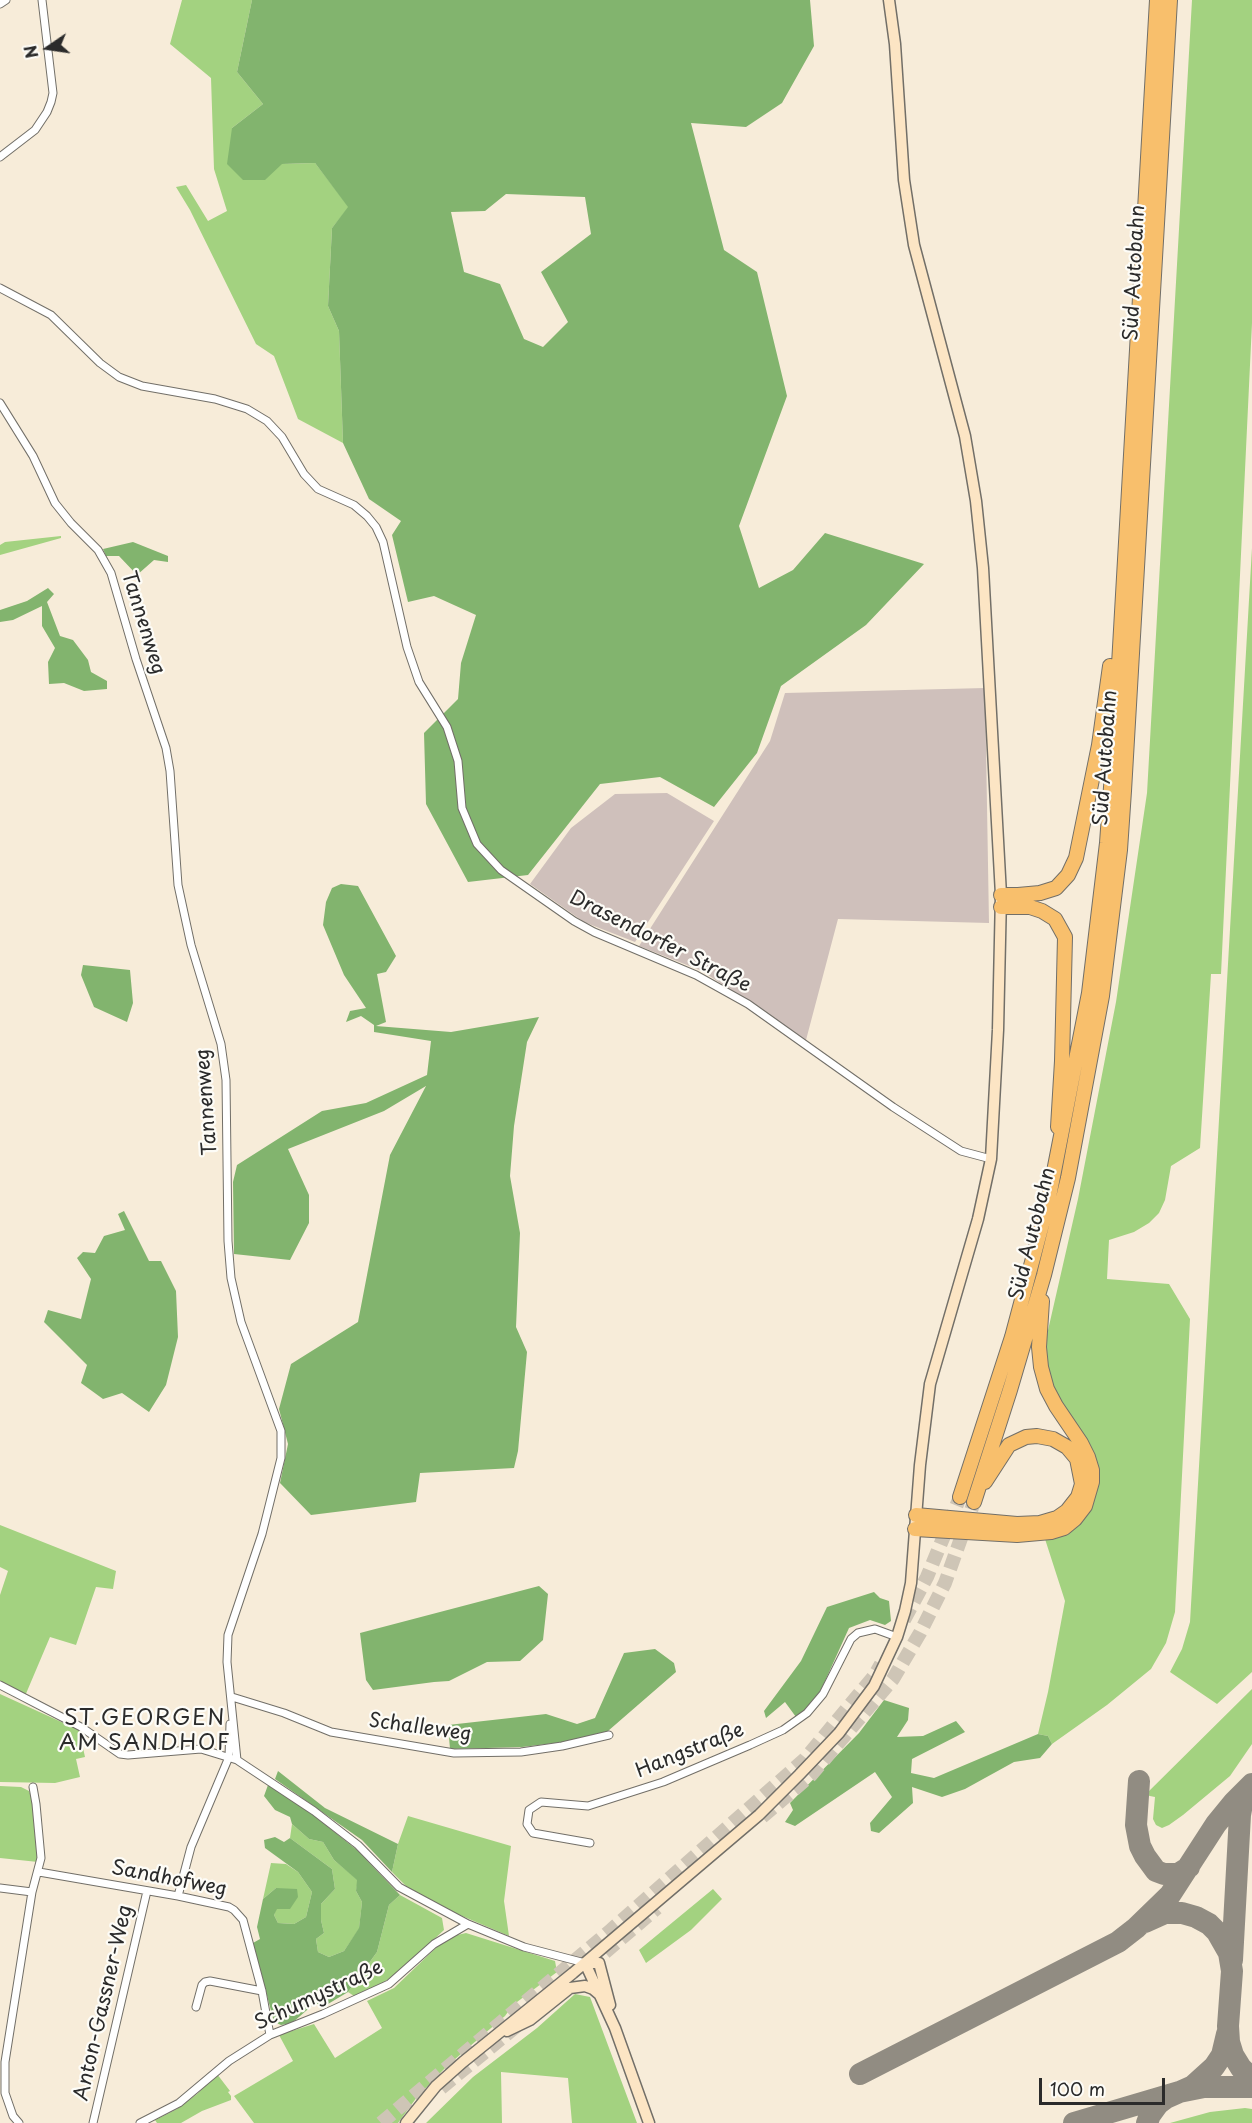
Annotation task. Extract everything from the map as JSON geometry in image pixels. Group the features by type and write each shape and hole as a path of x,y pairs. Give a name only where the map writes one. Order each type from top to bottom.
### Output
{"highway":[{"name":"Süd Autobahn","path":"960,1497 1012,1337 1058,1158 1089,993 1112,771 1157,0"},
{"name":"Süd Autobahn","path":"916,1522 1040,1523 1057,1518 1067,1511 1078,1497 1082,1484 1077,1459 1067,1447 1053,1438 1026,1437 1009,1445 974,1502 1044,1275 1068,1178 1102,996 1120,850 1170,0"},
{"path":"1001,901 1056,888 1068,875 1076,858 1099,745 1113,650 1121,617"},
{"path":"1001,901 1042,911 1055,919 1065,937 1058,1158"},
{"path":"916,1522 1017,1534 1051,1532 1064,1528 1085,1506 1092,1482 1092,1470 1088,1457 1056,1407 1047,1389 1041,1367 1039,1347 1044,1275"}],"main road":[{"path":"406,2123 436,2086 759,1815 799,1775 839,1732 874,1686 897,1637 911,1583 930,1384 978,1219 991,1158 998,1029 1001,901 983,568 976,501 965,436 914,245 904,180 895,44 889,0"},
{"path":"585,1963 615,2028 649,2123"},
{"path":"585,1963 599,1963 615,2028"},
{"path":"495,2036 530,2020 570,1988 585,1986 600,1995"}],"street":[{"path":"0,4 6,0"},
{"path":"0,157 34,130 48,112 51,102 53,93 42,0"},
{"name":"Drasendorfer Straße","path":"0,288 51,315 100,363 119,377 142,386 226,402 247,409 267,421 282,437 304,474 318,489 354,505 371,521 383,542 407,647 419,682 447,728 458,761 462,808 477,844 501,870 574,921 594,932 696,975 747,1004 893,1107 961,1151 991,1158"},
{"name":"Tannenweg","path":"0,403 22,436 55,503 98,550 111,573 136,659 166,748 170,771 178,885 191,945 221,1044 226,1080 228,1241 231,1278 240,1322 281,1431 281,1458 262,1534 228,1635 227,1662 237,1760"},
{"name":"Hangstraße","path":"590,1843 533,1833 527,1824 528,1810 541,1802 588,1806 663,1782 759,1742 796,1723 807,1713 823,1694 851,1639 858,1633 874,1629 897,1637"},
{"path":"0,1685 81,1727 120,1754 201,1749 237,1760 314,1811 358,1845 399,1887 468,1924 524,1947 585,1963"},
{"path":"178,1896 191,1847 229,1757 232,1698"},
{"name":"Schalleweg","path":"232,1698 284,1713 331,1731 454,1753 521,1752 609,1735"},
{"path":"19,2123 5,2093 5,2062 32,1892 41,1858 33,1787"},
{"name":"Sandhofweg","path":"39,1872 178,1896 234,1910 243,1920 262,1991 270,2035"},
{"path":"0,1888 32,1892"},
{"name":"Anton-Gassner-Weg","path":"93,2123 147,1891"},
{"name":"Schumystraße","path":"140,2123 180,2103 229,2061 270,2035 389,1984 434,1944 468,1924"},
{"path":"196,2007 202,1984 210,1980 262,1991"}],"shaded area":[{"path":"985,688 989,923 838,919 806,1040 702,971 639,946 770,741 785,693"},
{"path":"667,793 714,821 635,942 584,922 530,884 571,828 615,794"}],"green space":[{"path":"182,0 252,0 237,72 263,104 232,128 282,164 315,163 349,207 332,228 328,306 339,331 343,443 298,419 274,356 256,344 190,210 176,187 186,185 208,221 227,211 214,169 211,78 170,44"},
{"path":"252,0 810,0 814,46 782,103 746,127 691,123 724,250 757,272 787,396 739,526 759,588 793,570 825,533 924,564 866,625 781,686 757,753 714,807 660,777 600,784 528,875 468,882 426,804 424,733 458,699 461,663 476,615 434,596 408,602 392,535 401,521 369,499 343,443 339,331 328,306 332,228 348,207 315,163 282,164 265,180 243,180 227,164 232,128 263,104 237,72","holes":["506,194 585,197 591,234 541,272 568,322 543,347 524,339 500,284 464,272 451,212 485,211"]},
{"path":"1192,0 1252,0 1252,323 1221,974 1211,974 1200,1148 1171,1166 1165,1200 1159,1213 1149,1223 1134,1232 1109,1240 1107,1279 1169,1284 1190,1319 1175,1612 1166,1643 1151,1669 1107,1705 1052,1744 1048,1736 1038,1734 1065,1601 1045,1539 1091,1506 1097,1490 1097,1470 1052,1387 1046,1364 1046,1339 1078,1199 1116,1002 1147,793"},
{"path":"61,536 61,538 0,555 0,545 5,542"},
{"path":"133,542 168,556 168,562 154,560 137,575 119,556 106,556 103,549"},
{"path":"1252,548 1252,1672 1217,1704 1170,1672 1182,1649 1190,1622"},
{"path":"48,588 54,594 47,602 60,636 73,640 88,660 91,672 107,681 107,689 84,691 64,683 49,684 48,662 55,648 42,626 42,606 13,620 0,622 0,610 27,601"},
{"path":"341,884 358,886 396,956 386,972 377,974 386,1022 376,1026 451,1032 539,1017 527,1042 514,1126 510,1176 520,1233 516,1327 527,1352 518,1451 514,1468 420,1473 416,1502 311,1515 280,1483 288,1444 279,1409 291,1364 358,1322 390,1155 426,1086 384,1111 288,1149 309,1195 309,1223 290,1260 234,1254 233,1182 237,1165 322,1111 366,1103 427,1075 431,1041 374,1032 374,1025 361,1016 346,1022 350,1011 366,1008 344,975 323,925 326,902 332,888"},
{"path":"83,965 130,970 133,1003 127,1022 94,1007 81,975"},
{"path":"124,1211 149,1261 161,1261 176,1291 178,1337 166,1385 149,1412 122,1393 103,1399 81,1383 87,1365 44,1322 48,1310 81,1319 91,1279 77,1258 83,1252 95,1253 104,1236 125,1230 118,1214"},
{"path":"0,1525 116,1571 113,1589 96,1587 76,1645 50,1637 25,1696 0,1681 0,1595 8,1571 0,1567"},
{"path":"539,1586 548,1594 543,1640 520,1661 487,1662 449,1681 373,1690 366,1680 360,1633"},
{"path":"874,1592 880,1598 889,1601 891,1621 885,1625 870,1620 849,1628 821,1690 807,1709 796,1717 785,1702 766,1718 764,1711 801,1661 827,1607"},
{"path":"655,1649 674,1663 676,1672 608,1731 564,1742 522,1747 450,1749 448,1725 546,1714 577,1724 595,1718 624,1653"},
{"path":"1252,1689 1252,1744 1230,1776 1169,1825 1162,1828 1156,1825 1153,1819 1155,1797 1145,1795"},
{"path":"0,1694 79,1730 85,1757 76,1759 80,1777 55,1783 0,1782"},
{"path":"884,1700 909,1708 908,1720 897,1737 923,1736 956,1721 965,1732 912,1759 911,1773 934,1778 1038,1734 1048,1736 1052,1744 1040,1758 1014,1762 965,1789 942,1797 912,1787 913,1803 879,1833 871,1831 870,1823 892,1797 875,1772 795,1826 785,1822 793,1810 790,1803 859,1733"},
{"path":"278,1771 325,1808 398,1844 392,1872 362,1840 275,1779"},
{"path":"268,1785 312,1814 357,1850 400,1895 389,1905 377,1952 348,1992 328,2004 314,2004 292,2023 281,2025 274,2022 253,1943 260,1939 257,1927 263,1899 276,1888 297,1889 298,1897 290,1909 277,1909 274,1915 278,1923 294,1924 306,1917 312,1892 298,1872 265,1848 264,1840 275,1837 284,1842 290,1838 332,1869 335,1889 321,1904 324,1933 316,1939 318,1952 329,1957 344,1951 359,1928 362,1902 356,1891 357,1880 334,1860 323,1842 309,1839 292,1824 290,1817 275,1810 264,1796"},
{"path":"0,1786 21,1787 29,1791 33,1801 38,1862 0,1858"},
{"path":"408,1816 511,1846 504,1901 509,1936 455,1913 407,1887 392,1872 398,1844"},
{"path":"292,1824 309,1839 323,1842 334,1860 358,1880 356,1891 362,1902 359,1929 344,1951 329,1957 318,1952 316,1939 324,1933 321,1904 335,1889 332,1869 290,1838"},
{"path":"271,1863 286,1864 298,1872 312,1892 306,1917 294,1924 278,1923 274,1915 276,1888 263,1899"},
{"path":"713,1889 722,1899 691,1930 646,1963 639,1950"},
{"path":"400,1895 442,1918 444,1930 399,1972 378,1986 354,1996 348,1992 377,1952 389,1905"},
{"path":"466,1933 555,1961 557,1972 513,2005 505,2016 447,2066 417,2097 398,2123 254,2123 234,2096 293,2061 279,2035 314,2024 335,2058 382,2028 367,2001 394,1988 441,1943 453,1936"},
{"path":"575,1994 590,1997 637,2123 572,2123 568,2078 501,2072 502,2123 426,2123 473,2077 537,2028"},
{"path":"217,2074 230,2091 228,2092 231,2100 202,2111 181,2123 157,2123 155,2120 177,2109 197,2094"},
{"path":"1252,2109 1252,2123 1170,2123 1210,2112"}],"taxiway":[{"path":"1139,1781 1136,1825 1140,1846 1145,1856 1156,1871 1164,1874 1178,1874 1189,1867"},
{"path":"860,2074 1118,1942 1170,1895 1216,1824 1252,1784"},
{"path":"1232,1960 1240,1815 1248,1791"},
{"path":"1145,1922 1165,1913 1182,1913 1209,1924 1217,1932 1229,1953 1232,1971 1229,2042 1233,2055 1241,2068 1252,2078"},
{"path":"1147,2123 1158,2104 1193,2086 1214,2067 1222,2055 1227,2034"},
{"path":"1074,2123 1179,2092 1204,2087 1252,2087"}],"tunnel":[{"path":"904,1620 927,1577 960,1497"},
{"path":"762,1817 811,1775 893,1679 920,1633 945,1583 974,1502"},
{"path":"381,2123 611,1930 805,1759 875,1675 881,1664"},
{"path":"589,1966 657,1908"},
{"path":"441,2088 519,2024"}],"district":[{"name":"ST.GEORGEN AM SANDHOF","path":"145,1732"}]}
